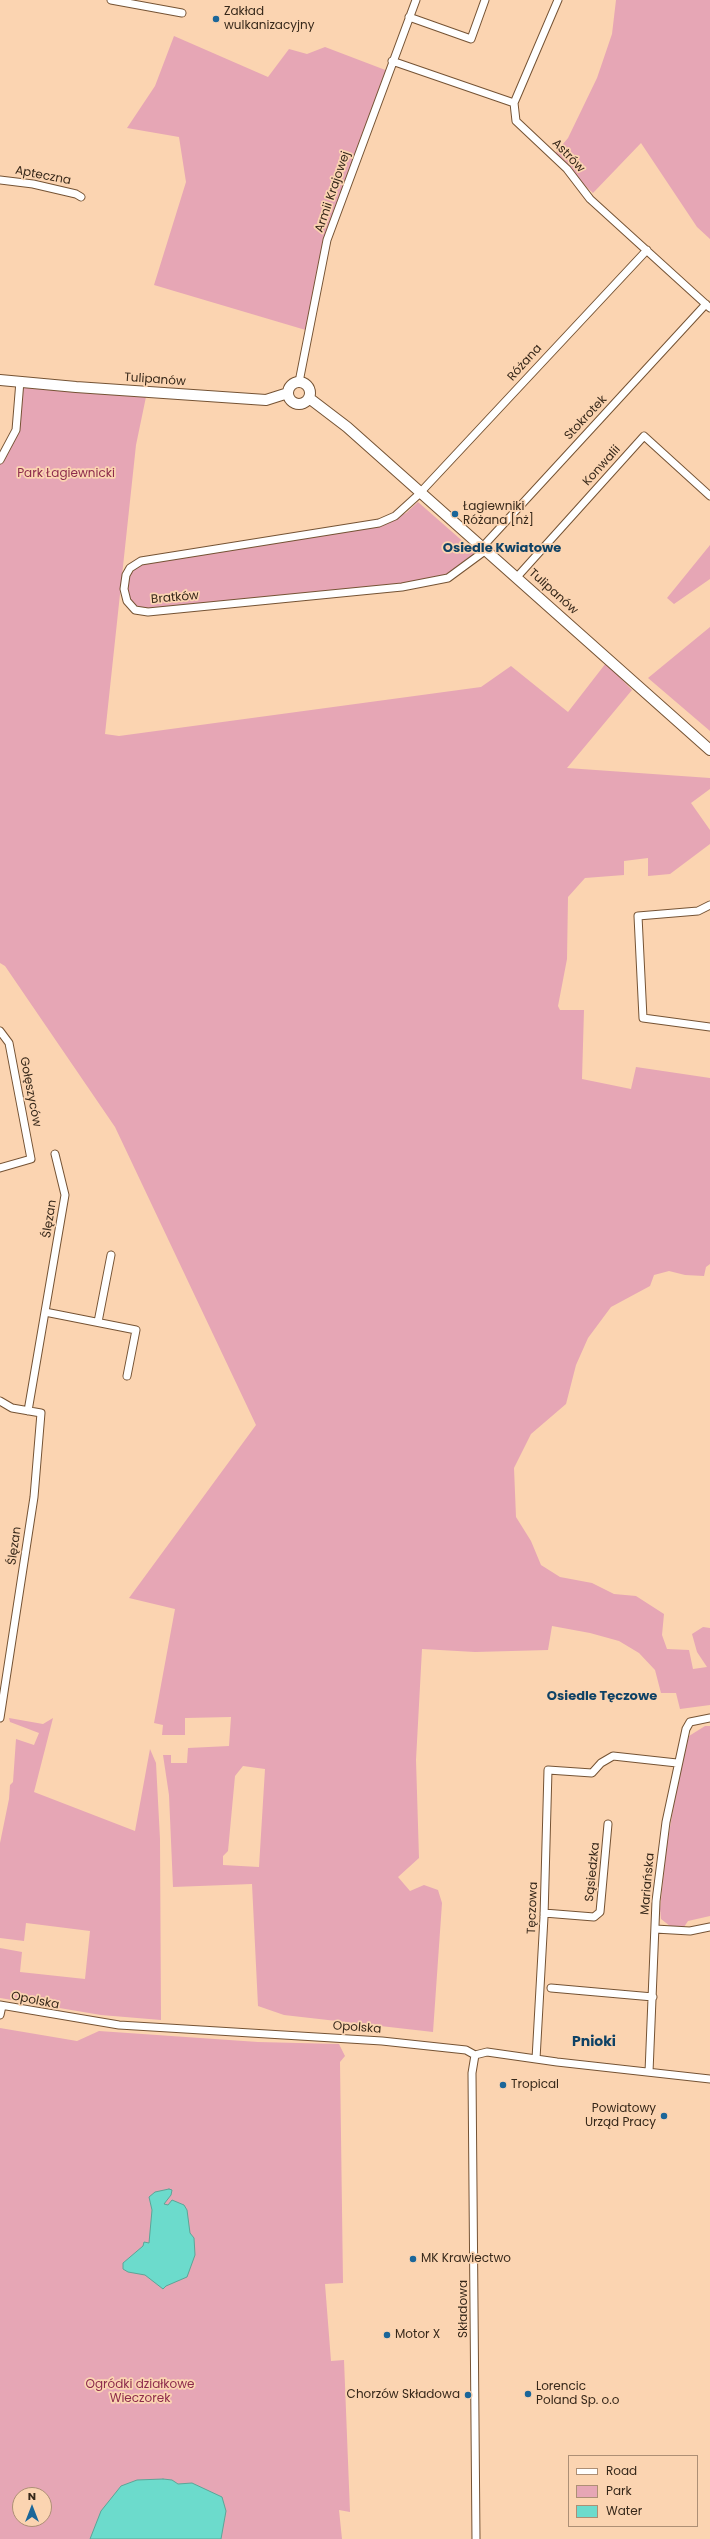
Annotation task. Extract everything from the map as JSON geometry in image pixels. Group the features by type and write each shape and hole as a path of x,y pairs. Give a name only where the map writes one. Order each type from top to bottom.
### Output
{"street":[{"path":"111,0 182,13"},
{"name":"Armii Krajowej","path":"299,382 327,240 392,61 416,0"},
{"path":"409,16 471,39 485,0"},
{"path":"392,61 514,103 558,0"},
{"name":"Astrów","path":"514,103 516,120 567,169 590,199 708,306"},
{"name":"Apteczna","path":"0,180 33,184 76,194 82,197"},
{"name":"Różana","path":"420,492 647,250"},
{"name":"Stokrotek","path":"484,548 486,543 708,306"},
{"name":"Tulipanów","path":"0,380 266,400 288,393"},
{"path":"0,460 16,430 20,381"},
{"path":"299,382 303,383 309,389 309,398 304,403 296,404 290,400 288,393 291,385 299,382"},
{"name":"Tulipanów","path":"309,398 347,427 707,748"},
{"name":"Konwalii","path":"517,577 644,436 710,496"},
{"name":"Bratków","path":"420,492 402,512 379,523 136,563 126,575 125,595 127,601 135,610 148,612 402,587 448,578 482,553 484,548"},
{"path":"710,905 698,910 638,916 643,1018 710,1027"},
{"name":"Gołęszyców","path":"0,1031 10,1044 31,1159 0,1168"},
{"name":"Ślęzan","path":"28,1411 65,1195 55,1154"},
{"path":"98,1322 111,1255"},
{"path":"45,1312 136,1330 127,1376"},
{"name":"Ślęzan","path":"0,1401 12,1408 41,1413 37,1467 0,1718"},
{"name":"Mariańska","path":"649,2072 659,1867 677,1763 686,1729 690,1722 710,1718"},
{"name":"Tęczowa","path":"536,2059 544,1913 548,1770 559,1772 592,1773 601,1763 613,1756 677,1763"},
{"name":"Sąsiedzka","path":"544,1913 594,1917 600,1912 608,1824"},
{"path":"656,1929 690,1931 710,1927"},
{"path":"551,1988 653,1997"},
{"path":"0,2015 1,2005"},
{"name":"Opolska","path":"1,2005 119,2025 382,2041 466,2050 475,2055 487,2052 710,2079"},
{"name":"Składowa","path":"475,2055 472,2072 476,2539"}],"green space":[{"path":"616,0 710,0 710,239 697,227 641,143 593,193 553,156 568,138 597,78 612,34"},
{"path":"174,36 268,77 289,49 307,54 325,47 388,71 327,240 309,331 154,285 186,182 179,137 127,128 155,86"},
{"name":"Park Łagiewnicki","path":"20,381 147,392 136,445 105,734 119,736 481,687 511,666 568,712 606,663 632,690 567,768 710,778 710,789 691,803 710,830 710,844 670,874 648,876 648,858 624,861 624,875 585,878 568,897 567,959 558,1006 560,1010 584,1010 582,1079 631,1089 636,1067 710,1078 710,1264 706,1267 704,1276 685,1275 669,1271 654,1275 650,1286 611,1307 588,1338 576,1365 566,1404 531,1434 514,1468 516,1517 531,1541 541,1565 560,1577 592,1583 614,1594 636,1596 664,1614 662,1635 667,1649 689,1650 693,1669 707,1667 697,1652 692,1634 703,1627 710,1628 710,1705 680,1709 676,1693 661,1693 655,1670 639,1653 619,1641 590,1633 552,1626 548,1650 475,1652 422,1649 416,1760 419,1858 398,1877 410,1891 424,1885 438,1890 442,1903 433,2032 284,2015 258,2006 252,1884 173,1887 169,1795 163,1755 171,1755 171,1763 187,1763 188,1748 229,1746 231,1717 185,1718 185,1735 162,1735 163,1725 154,1723 175,1609 129,1598 256,1425 115,1127 5,966 0,963 0,454 13,434","holes":["243,1766 265,1769 259,1867 223,1865 223,1856 228,1851 235,1776"]},
{"path":"418,502 475,552 457,572 438,582 141,612 125,595 130,568 136,563 379,523 406,513"},
{"path":"710,545 710,579 674,604 667,598"},
{"path":"710,627 710,731 648,678"},
{"path":"9,1718 43,1724 53,1718 34,1792 135,1831 150,1749 156,1763 160,1839 161,2020 101,2015 0,1998 0,1948 22,1952 20,1972 85,1979 90,1931 26,1923 24,1941 0,1938 0,1843 9,1799 10,1785 13,1782 16,1739 34,1745 39,1733 10,1722"},
{"path":"705,1726 710,1726 710,1916 688,1921 684,1927 670,1926 661,1919 660,1909 666,1850 682,1759 689,1736"},
{"name":"Ogródki działkowe Wieczorek","path":"0,2028 77,2041 99,2031 258,2042 339,2044 345,2056 340,2062 343,2283 325,2284 331,2361 344,2360 350,2512 339,2510 342,2539 0,2539"}],"water":[{"path":"169,2189 172,2190 171,2195 164,2204 168,2205 172,2200 184,2205 187,2210 190,2233 194,2238 195,2255 187,2277 166,2286 163,2289 145,2275 128,2272 123,2269 123,2263 143,2246 144,2242 149,2243 152,2210 149,2197 155,2192"},
{"path":"137,2480 172,2480 178,2484 192,2483 222,2497 226,2511 221,2539 90,2539 101,2511 121,2486"}],"place":[{"name":"Zakład wulkanizacyjny","path":"216,19"},
{"name":"Łagiewniki Różana [nż]","path":"455,514"},
{"name":"Tropical","path":"503,2085"},
{"name":"Powiatowy Urząd Pracy","path":"664,2116"},
{"name":"MK Krawiectwo","path":"413,2259"},
{"name":"Motor X","path":"387,2335"},
{"name":"Lorencic Poland Sp. o.o","path":"528,2394"},
{"name":"Chorzów Składowa","path":"468,2395"}],"district":[{"name":"Osiedle Kwiatowe","path":"502,549"},
{"name":"Osiedle Tęczowe","path":"602,1697"},
{"name":"Pnioki","path":"594,2042"}]}
